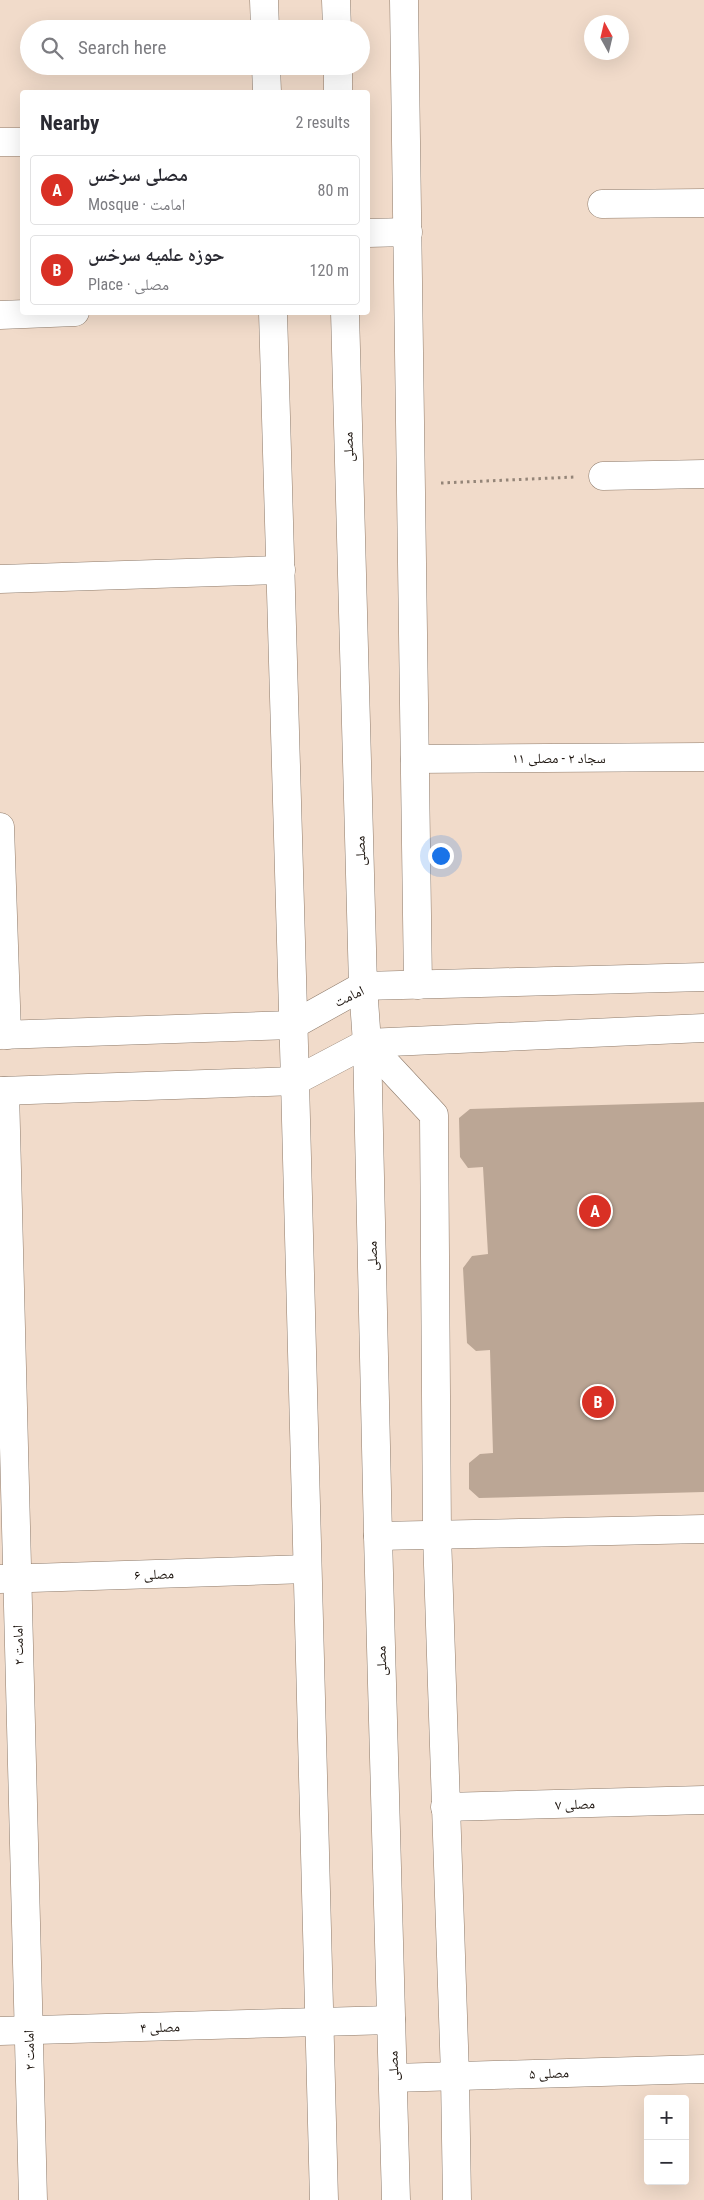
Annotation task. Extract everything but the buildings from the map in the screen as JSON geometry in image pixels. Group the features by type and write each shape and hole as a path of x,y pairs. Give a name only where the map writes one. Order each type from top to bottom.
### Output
{"street":[{"path":"264,0 265,20"},
{"path":"336,0 336,20"},
{"path":"404,0 418,985"},
{"path":"266,75 267,90"},
{"path":"338,75 338,90"},
{"path":"0,142 20,142"},
{"path":"602,204 704,202"},
{"path":"370,234 408,232"},
{"path":"0,315 20,314"},
{"path":"273,315 324,2200"},
{"name":"مصلی","path":"345,315 363,986 367,1043 396,2200"},
{"path":"603,476 704,474"},
{"path":"0,579 281,570"},
{"name":"سجاد ۲ - مصلی ۱۱","path":"415,759 704,757"},
{"path":"0,827 4,1035"},
{"name":"امامت","path":"4,1035 293,1026 363,986 704,977"},
{"path":"3,1091 295,1081 367,1043 704,1028"},
{"path":"367,1043 434,1115 437,1535 455,2076 457,2200"},
{"name":"امامت ۲","path":"3,1091 8,1579 28,2030 33,2200"},
{"path":"378,1536 704,1528"},
{"name":"مصلی ۶","path":"8,1579 307,1569"},
{"name":"مصلی ۷","path":"445,1807 704,1800"},
{"name":"مصلی ۴","path":"0,2031 392,2020"},
{"name":"مصلی ۵","path":"393,2078 704,2069"}],"path":[{"path":"410,484 603,476"}],"place":[{"name":"مصلی سرخس","path":"595,1211"},
{"name":"حوزه علمیه سرخس","path":"598,1402"}]}
